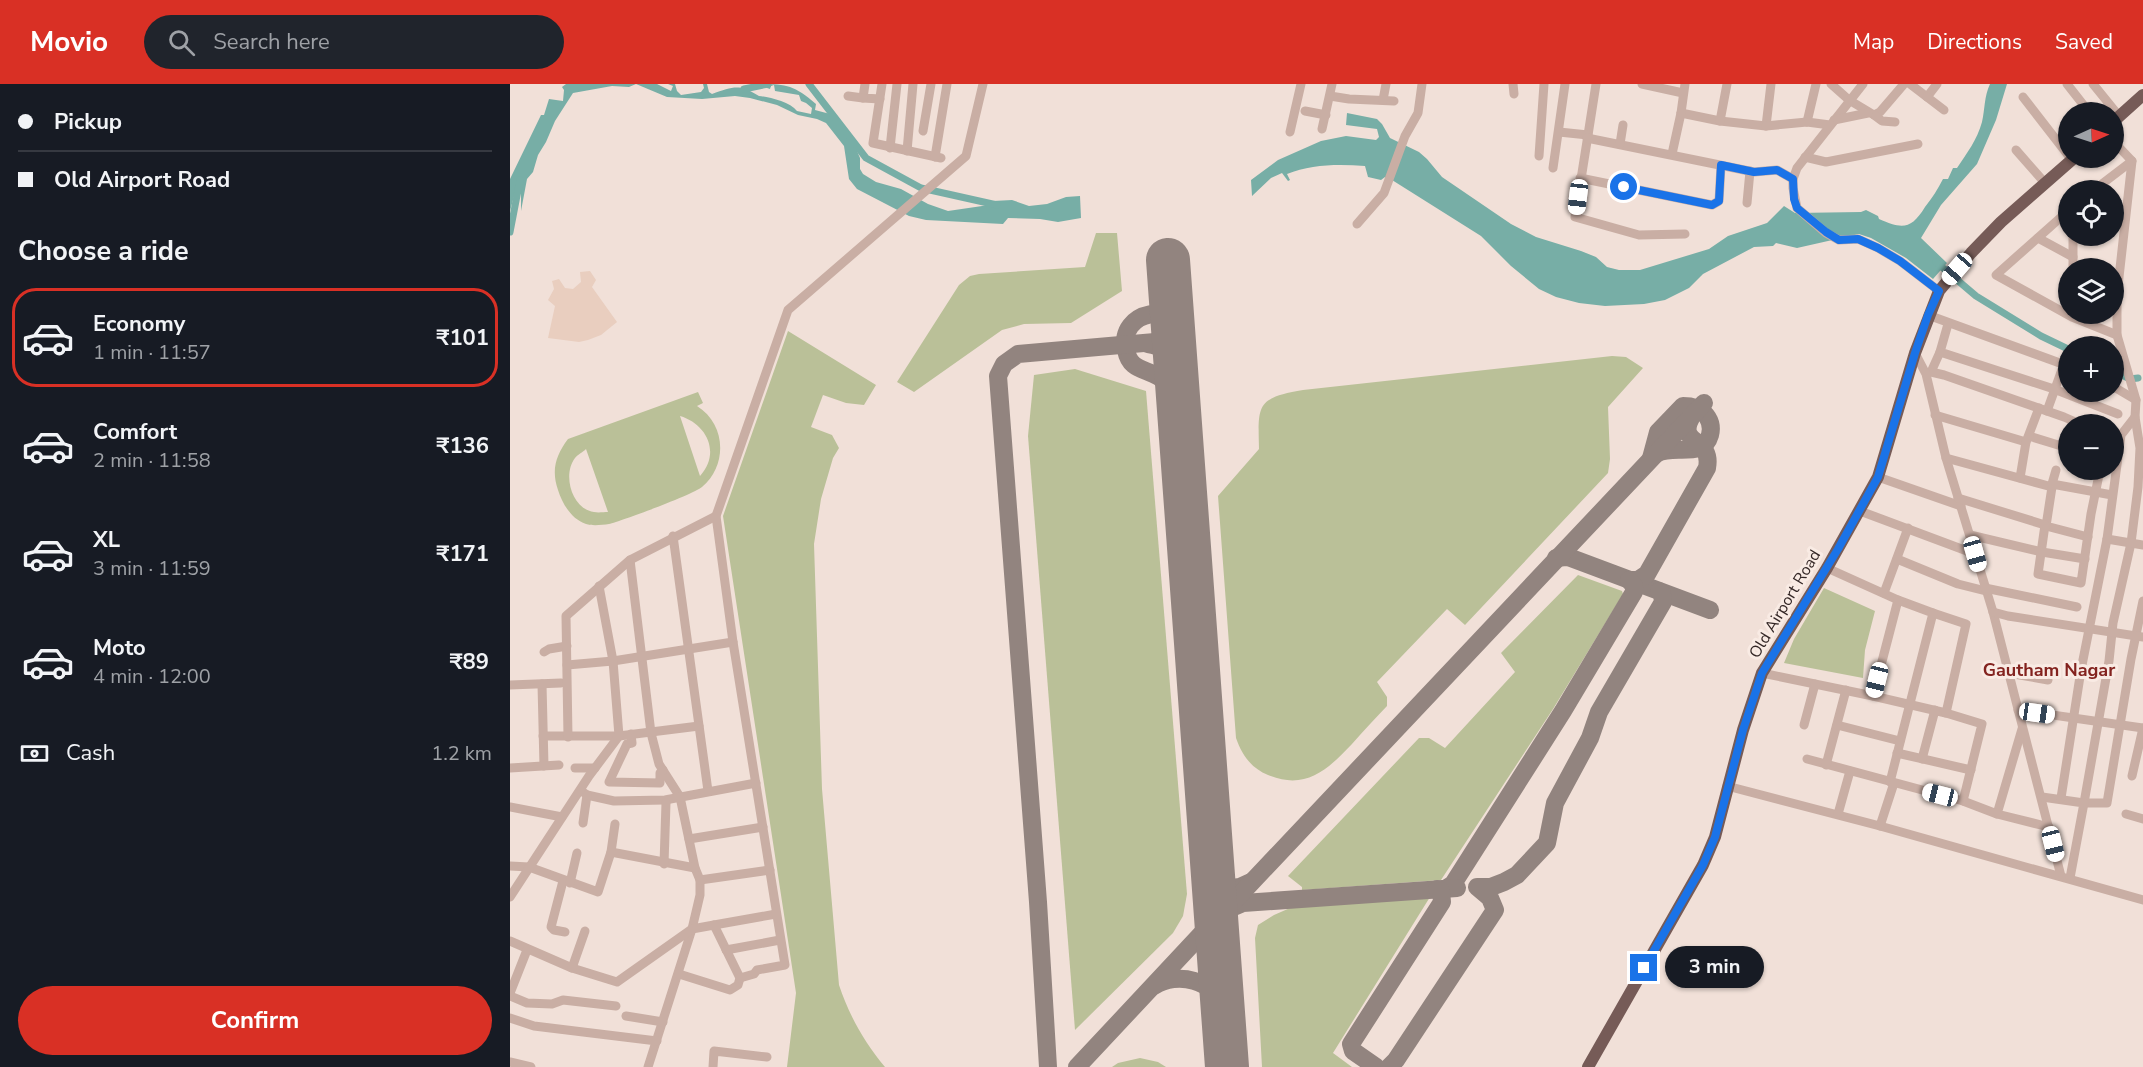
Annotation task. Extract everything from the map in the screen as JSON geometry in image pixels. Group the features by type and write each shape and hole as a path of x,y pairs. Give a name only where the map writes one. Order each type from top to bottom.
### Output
{"main road":[{"path":"2124,111 2143,95"},
{"name":"Old Airport Road","path":"1588,1067 1703,865 1715,837 1743,730 1762,673 1827,568 1878,477 1915,353 1928,315 1941,288 1971,253 2060,168"}],"street":[{"path":"863,98 865,84"},
{"path":"882,84 873,143 938,158 947,84"},
{"path":"890,148 897,84"},
{"path":"907,151 913,84"},
{"path":"923,131 931,84"},
{"path":"740,978 754,974 757,970 785,965 733,642 716,516 788,310 966,156 982,84"},
{"path":"1290,132 1301,84"},
{"path":"1322,129 1332,84"},
{"path":"1383,100 1386,84"},
{"path":"1357,224 1384,193 1405,136 1418,113 1422,84"},
{"path":"1539,156 1544,84"},
{"path":"1553,168 1565,84"},
{"path":"1596,84 1575,217 1639,235 1685,234"},
{"path":"1639,84 1684,88 1672,154"},
{"path":"1720,121 1728,84"},
{"path":"1766,126 1771,84"},
{"path":"1807,122 1816,84"},
{"path":"1831,84 1849,100 1882,121 1894,122"},
{"path":"1863,84 1804,157 1793,179 1797,208 1839,240 1858,239 1878,248 1941,288"},
{"path":"1681,113 1720,121 1766,126 1832,122 1880,112 1904,84"},
{"path":"1910,84 1944,110"},
{"path":"1927,97 1937,84"},
{"path":"2067,84 2080,102"},
{"path":"2093,84 2105,102"},
{"path":"848,96 895,104"},
{"path":"1330,96 1394,101"},
{"path":"2023,98 2058,141"},
{"path":"1305,111 1326,116"},
{"path":"1620,144 1623,125"},
{"path":"1559,132 1750,171 1777,170 1793,179"},
{"path":"1804,157 1826,162 1918,144"},
{"path":"2016,150 2045,183"},
{"path":"2065,877 2084,803 2113,631 2131,543 2138,487 2140,448 2135,417 2136,397 2117,335 2117,295 2132,161 2124,153"},
{"path":"2107,180 2132,161"},
{"path":"1580,178 1712,205 1719,201 1721,165"},
{"path":"1747,203 1750,171"},
{"path":"2058,220 1996,275 2058,308"},
{"path":"2038,238 2073,257 2073,246"},
{"path":"1928,315 2058,362"},
{"path":"1929,373 1940,352 1948,324"},
{"path":"2092,324 2117,335"},
{"path":"1940,352 2054,389 2118,414"},
{"path":"1915,353 1929,373 1935,415 1946,458 1993,612 2049,827 2065,877"},
{"path":"1929,373 1944,375 2058,416"},
{"path":"2020,478 2028,439 2058,381"},
{"path":"2124,392 2136,397"},
{"path":"1935,415 2058,446"},
{"path":"2061,798 2081,670 2107,539 2121,435 2135,417"},
{"path":"1946,458 2020,478 2112,495"},
{"path":"2056,470 2038,574 2081,583 2098,480"},
{"path":"1878,477 2088,537"},
{"path":"1860,511 1975,554"},
{"path":"568,737 566,616 630,560 716,516"},
{"path":"1884,593 1908,528"},
{"path":"1970,535 2042,552 2085,559"},
{"path":"673,536 708,791"},
{"path":"2107,539 2143,545"},
{"path":"630,560 651,733 659,764 680,798 695,868 700,880 700,895 692,928 648,1067"},
{"path":"1897,560 1958,584 2077,607"},
{"path":"1827,568 1898,600 1966,624 1946,713"},
{"path":"510,897 562,817 584,792 595,768 619,736 613,661 599,586"},
{"path":"1873,696 1898,600"},
{"path":"2042,797 2084,803 2107,803 2120,725 2140,636 2143,601"},
{"path":"1993,612 2090,630 2140,636"},
{"path":"1880,826 1933,613"},
{"path":"567,665 613,661 733,642"},
{"path":"544,652 567,646"},
{"path":"1762,673 1909,703 1982,724 1963,801"},
{"path":"2008,674 2049,680"},
{"path":"510,685 561,683"},
{"path":"542,684 543,766"},
{"path":"1804,725 1815,684"},
{"path":"1826,765 1846,690"},
{"path":"1922,759 1935,710"},
{"path":"2018,710 2143,728 2132,776"},
{"path":"1837,725 1900,741"},
{"path":"543,736 619,736 699,726"},
{"path":"1997,814 2022,726"},
{"path":"631,734 632,743 627,744 609,782 660,783 660,773 663,770"},
{"path":"1897,753 1971,770"},
{"path":"1807,759 2049,827"},
{"path":"510,768 559,765"},
{"path":"575,768 595,768"},
{"path":"1838,814 1850,771"},
{"path":"584,792 614,801 680,798 756,783"},
{"path":"1727,786 1838,814 2143,900"},
{"path":"583,823 584,792"},
{"path":"664,864 666,803"},
{"path":"510,807 562,817"},
{"path":"2126,814 2143,819"},
{"path":"510,866 529,867 598,892 611,852 615,824"},
{"path":"689,839 763,826"},
{"path":"611,852 664,864 695,868"},
{"path":"565,932 551,927 577,853"},
{"path":"700,880 770,870"},
{"path":"510,941 572,968 617,982 692,928 776,914"},
{"path":"679,974 730,990 738,985 740,978 714,924"},
{"path":"572,968 585,931"},
{"path":"726,950 780,940"},
{"path":"527,950 510,994 527,1003 552,1004 562,1000 616,1006"},
{"path":"626,1016 663,1022"},
{"path":"510,1018 534,1026 657,1041"},
{"path":"713,1067 714,1051 767,1057"},
{"path":"510,1062 531,1067"}],"green space":[{"path":"1096,233 1117,233 1122,291 1071,323 1024,324 1002,330 914,392 897,382 959,285 970,276 1085,267"},
{"path":"788,331 876,385 864,405 846,403 823,395 811,427 832,435 839,448 833,458 821,499 814,544 822,789 839,985 858,1028 885,1067 787,1067 796,993 723,516"},
{"path":"1612,356 1626,357 1643,368 1608,407 1610,459 1608,473 1465,625 1447,609 1377,682 1387,697 1387,706 1334,762 1315,775 1294,780 1268,775 1252,765 1241,750 1236,738 1218,496 1259,449 1259,422 1263,406 1276,396 1303,390"},
{"path":"1075,369 1146,391 1187,894 1183,916 1173,933 1075,1030 1028,436 1034,375"},
{"path":"698,392 703,403 697,406 714,423 720,445 716,468 702,487 616,522 591,525 581,522 568,510 556,483 556,463 568,439","holes":["680,416 697,426 708,440 710,458 700,476","586,449 608,512 586,510 571,490 569,482 571,465 576,457"]},
{"path":"1578,575 1622,591 1623,594 1553,709 1441,880 1302,890 1302,887 1288,876 1419,738 1429,738 1445,748 1515,672 1501,653"},
{"path":"1824,588 1875,611 1865,650 1863,678 1784,663 1794,639"},
{"path":"1430,897 1333,1053 1352,1067 1262,1067 1255,938 1258,925 1290,908"},
{"path":"1140,1058 1158,1062 1166,1067 1112,1067 1118,1063"}],"shaded area":[{"path":"590,271 596,280 592,287 617,322 601,335 588,340 579,342 548,338 555,306 548,300 554,289 552,281 559,279 565,288 573,289 581,282 580,272"}],"water":[{"path":"566,84 636,84 629,87 612,86 573,93 555,121 538,155 533,172 527,179 521,211 521,188 516,189 510,211 510,179 541,115 544,115 549,99 563,101 562,87"},
{"path":"636,84 657,84 671,91 673,86 668,84 675,84 681,95 701,92 704,88 703,84 707,84 712,94 732,88 742,88 759,96 785,103 797,111 811,114 812,108 801,101 799,95 775,91 774,85 770,89 756,84 774,84 788,86 801,92 816,104 815,110 830,114 857,151 863,174 876,182 901,189 928,204 948,211 989,205 993,201 1012,200 1029,206 1080,196 1081,218 1058,222 1008,218 1003,224 926,220 909,216 857,189 849,179 844,146 826,123 750,98 735,96 702,99 667,97"},
{"path":"1990,84 2007,84 1996,120 1977,164 1941,205 1921,238 1947,263 1933,279 1906,258 1871,238 1859,234 1797,248 1776,243 1773,246 1754,247 1703,274 1689,288 1665,300 1644,304 1605,306 1579,303 1556,297 1539,289 1511,266 1481,236 1392,180 1385,177 1381,180 1368,177 1365,166 1335,165 1306,168 1287,174 1290,180 1288,181 1282,173 1271,178 1252,196 1251,180 1278,160 1321,141 1346,136 1376,140 1379,137 1377,129 1346,125 1347,113 1377,119 1390,138 1419,152 1442,177 1511,224 1536,237 1596,257 1607,267 1619,270 1640,270 1709,249 1728,236 1767,223 1784,206 1795,213 1866,210 1894,225 1910,224 1920,215 1943,179 1948,179 1953,168 1957,168 1971,146 1982,122"}],"waterway":[{"path":"744,89 768,84"},
{"path":"809,84 866,158 921,188 997,205"},
{"path":"510,232 520,180"},
{"path":"1936,262 1976,296 2058,344"},
{"path":"2124,376 2130,379 2138,378"}],"taxiway":[{"path":"1179,403 1186,353 1185,338 1180,326 1172,318 1161,314 1150,314 1139,318 1131,326 1126,336 1128,357 1139,368 1154,374 1166,383 1179,407"},
{"path":"1048,1067 1038,902 998,376 1004,364 1018,354 1155,342 1167,333 1173,318"},
{"path":"1148,344 1158,346 1165,351 1176,367"},
{"path":"1216,931 1221,916 1234,901 1704,403"},
{"path":"1651,458 1658,432 1683,406 1697,408 1706,415 1711,432 1706,443 1701,447 1663,451 1656,454"},
{"path":"1629,580 1638,580 1647,574 1707,468 1705,451 1688,432 1692,416"},
{"path":"1556,558 1571,558 1710,610"},
{"path":"1447,888 1453,884 1563,711 1634,592 1634,586 1629,580"},
{"path":"1389,1067 1396,1060 1495,910 1490,898 1477,887 1491,887 1517,875 1547,843 1555,803 1590,738 1599,712 1663,602 1659,591"},
{"path":"1212,868 1218,879 1232,888 1251,882"},
{"path":"1229,909 1243,903 1457,888"},
{"path":"1376,1067 1353,1051 1351,1044 1442,902 1441,891 1437,889"},
{"path":"1077,1067 1208,927 1215,913"},
{"path":"1154,986 1173,979 1194,981 1212,991 1222,1008"}],"runway":[{"path":"1168,260 1227,1067"}],"district":[{"name":"Gautham Nagar","path":"2049,670"}],"route":[{"path":"1624,187 1712,205 1719,201 1721,165 1754,172 1777,170 1793,179 1797,208 1826,232 1839,240 1858,239 1878,248 1900,261 1939,291 1915,353 1878,477 1838,549 1762,673 1743,730 1715,837 1703,865 1644,968"}]}
